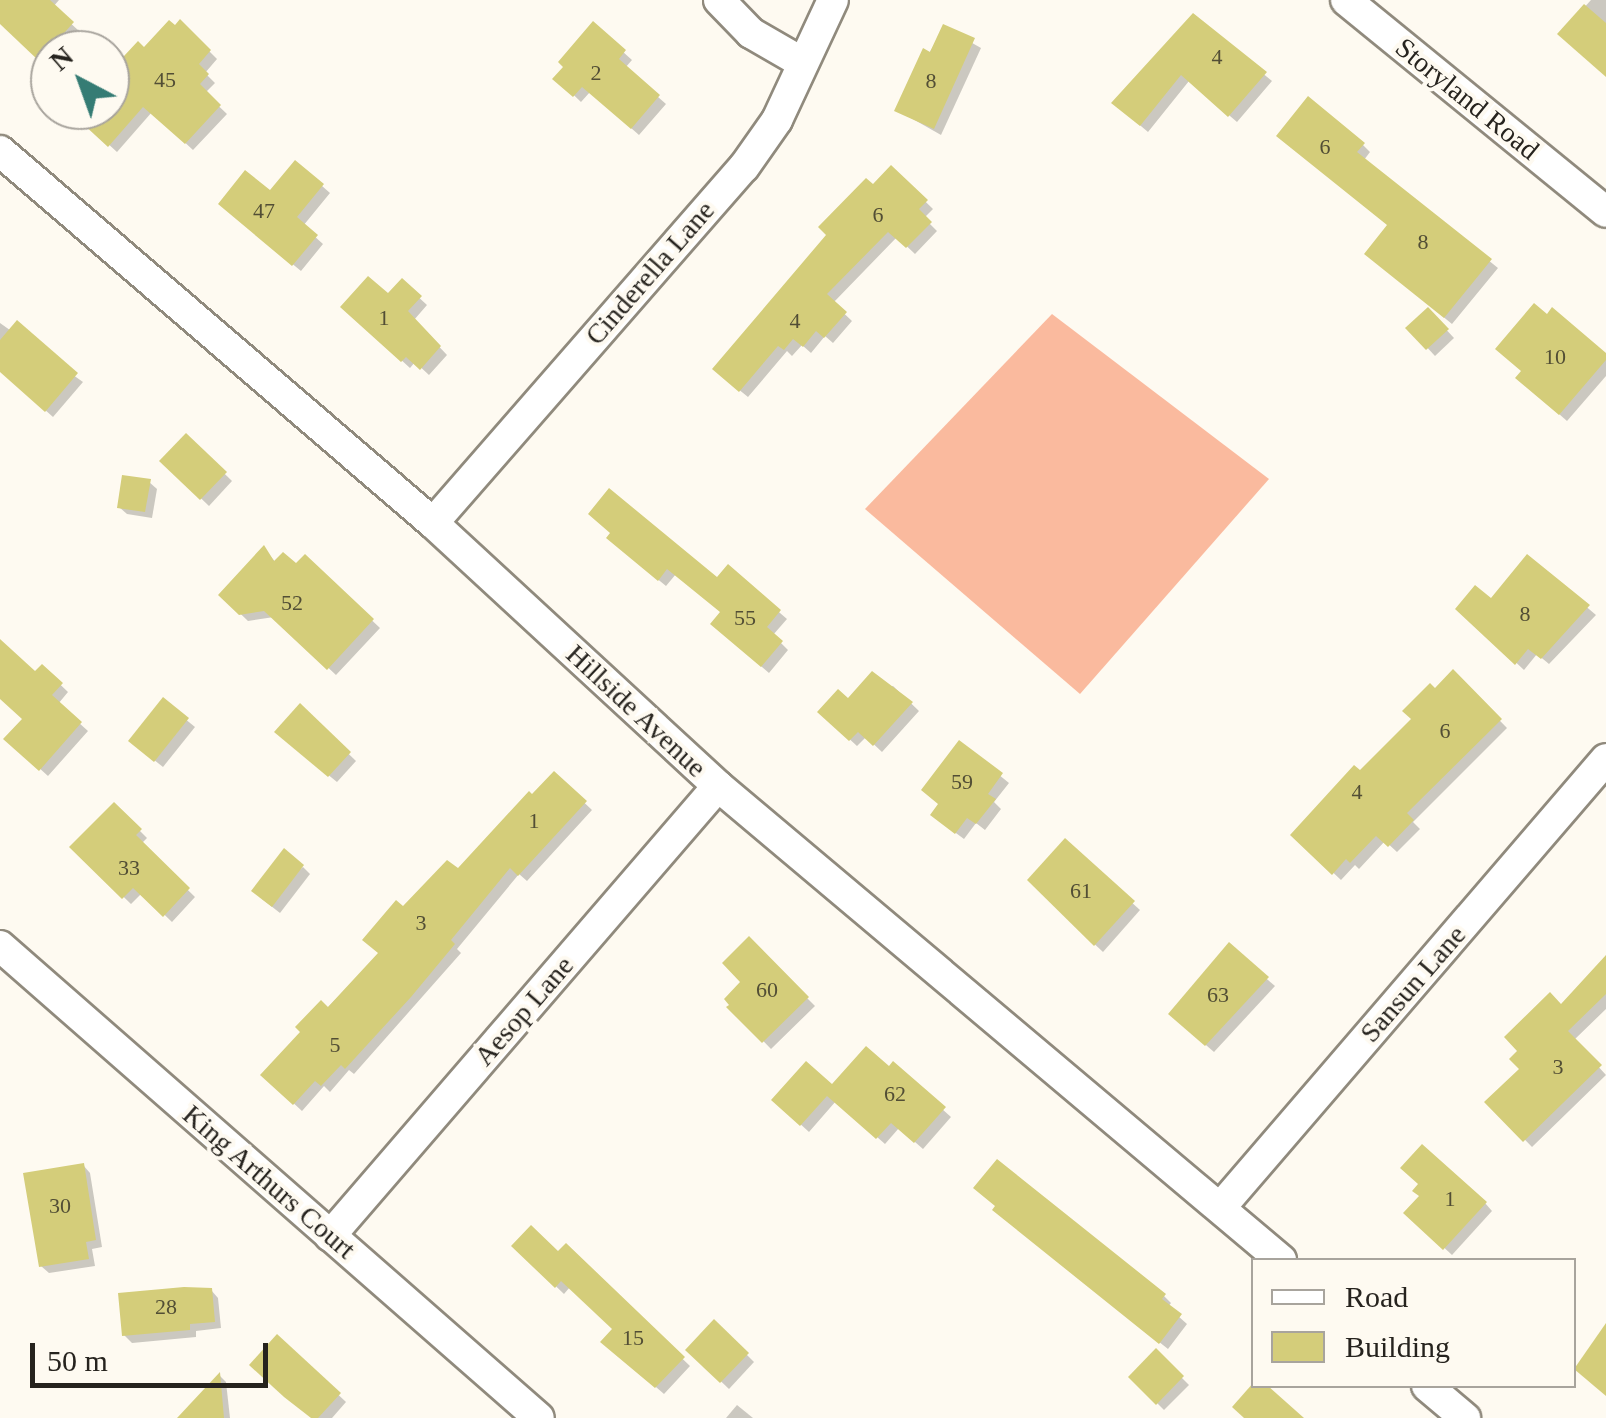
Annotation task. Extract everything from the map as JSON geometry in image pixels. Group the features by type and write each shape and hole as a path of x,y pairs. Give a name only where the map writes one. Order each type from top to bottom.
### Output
{"street":[{"path":"719,0 752,32 803,63"},
{"name":"Cinderella Lane","path":"433,523 744,167 778,120 833,0"},
{"name":"Storyland Road","path":"1346,0 1597,205"},
{"name":"Hillside Avenue","path":"0,152 433,523 718,786 1279,1258"},
{"name":"Sansun Lane","path":"1220,1208 1606,759"},
{"name":"Aesop Lane","path":"330,1236 718,786"},
{"name":"King Arthurs Court","path":"0,946 538,1418"},
{"path":"1429,1388 1464,1418"}],"shaded area":[{"path":"1052,314 1269,479 1080,694 865,509"}],"building":[{"path":"0,0 50,0 74,22 67,30 30,30 30,52 0,24"},
{"path":"1584,4 1606,23 1606,77 1557,34"},
{"path":"1193,13 1267,72 1228,117 1181,75 1140,126 1111,103"},
{"path":"180,19 211,50 199,64 209,74 200,84 221,105 185,144 143,107 130,122 130,50 138,41 144,47 169,20 175,25"},
{"path":"593,21 626,50 619,59 660,95 631,129 582,87 573,97 552,79 563,67 558,62"},
{"path":"943,24 975,38 934,129 894,111 923,48 930,52"},
{"path":"1308,96 1365,143 1357,152 1492,259 1444,318 1364,254 1387,225 1276,136"},
{"path":"90,130 123,130 108,147"},
{"path":"295,160 324,184 297,217 318,235 292,266 218,204 245,170 270,190"},
{"path":"891,165 928,200 919,209 932,222 906,248 888,232 827,294 847,312 824,338 816,331 803,347 793,339 784,350 778,346 739,392 712,369 826,235 818,227 866,178 873,184"},
{"path":"368,276 388,293 402,278 422,296 408,311 441,346 420,370 406,357 401,362 340,307"},
{"path":"1534,303 1547,314 1552,307 1606,353 1606,360 1559,415 1515,378 1521,371 1495,349"},
{"path":"1428,307 1449,329 1426,350 1405,328"},
{"path":"17,320 78,373 45,412 0,372 0,340"},
{"path":"186,433 227,472 200,500 159,461"},
{"path":"122,475 151,479 145,512 117,508"},
{"path":"609,488 717,577 728,564 781,610 767,627 783,641 761,667 710,624 720,612 667,569 658,581 606,538 610,533 588,514"},
{"path":"264,545 274,561 283,552 296,563 305,554 374,619 327,670 264,611 239,615 218,595"},
{"path":"1527,554 1590,605 1541,659 1528,649 1515,665 1455,609 1475,585 1491,598"},
{"path":"0,639 35,671 42,664 63,683 52,695 82,722 39,771 3,739 22,719 0,699"},
{"path":"1453,669 1502,719 1407,813 1414,820 1388,847 1376,836 1332,875 1290,835 1354,765 1360,770 1411,719 1402,711 1430,683 1435,688"},
{"path":"872,671 913,702 873,746 858,732 849,741 817,712 838,689 848,698"},
{"path":"163,697 189,718 154,762 128,741"},
{"path":"300,703 351,752 328,777 274,732"},
{"path":"959,740 1003,773 988,794 996,799 976,824 967,818 955,834 930,815 938,804 921,790"},
{"path":"554,771 587,801 518,876 510,868 451,940 455,944 345,1069 341,1065 321,1086 315,1081 293,1105 260,1075 300,1032 295,1027 321,1000 328,1007 378,953 362,940 396,900 403,906 447,860 458,868 529,791 532,794"},
{"path":"114,802 142,829 136,835 190,888 163,917 133,888 122,899 69,847"},
{"path":"1065,838 1135,901 1094,946 1027,880"},
{"path":"284,848 304,865 272,907 251,891"},
{"path":"749,936 809,997 762,1043 726,1007 729,1005 724,999 740,982 722,963"},
{"path":"1229,942 1269,977 1205,1046 1168,1014"},
{"path":"1606,955 1606,994 1568,1031 1602,1065 1523,1142 1484,1102 1519,1069 1509,1059 1517,1051 1504,1037 1550,992 1561,1004"},
{"path":"866,1046 889,1066 893,1061 946,1107 914,1143 891,1123 876,1139 827,1096 800,1126 771,1100 806,1061 832,1084"},
{"path":"1422,1144 1487,1202 1443,1250 1403,1213 1419,1196 1412,1191 1418,1184 1400,1168"},
{"path":"997,1159 1166,1294 1162,1299 1182,1314 1159,1344 992,1210 995,1206 973,1188"},
{"path":"84,1163 96,1240 86,1242 89,1259 39,1267 23,1173"},
{"path":"531,1225 558,1251 566,1243 685,1357 655,1388 600,1342 612,1329 561,1281 555,1288 511,1246"},
{"path":"212,1288 215,1322 190,1324 190,1330 122,1336 118,1293"},
{"path":"714,1319 749,1353 720,1383 685,1350"},
{"path":"1606,1323 1606,1396 1576,1371"},
{"path":"277,1334 341,1393 318,1418 311,1418 249,1365"},
{"path":"1156,1348 1184,1376 1156,1405 1128,1377"},
{"path":"220,1372 224,1418 177,1418"},
{"path":"1251,1385 1270,1388 1304,1418 1244,1418 1232,1407"}]}
